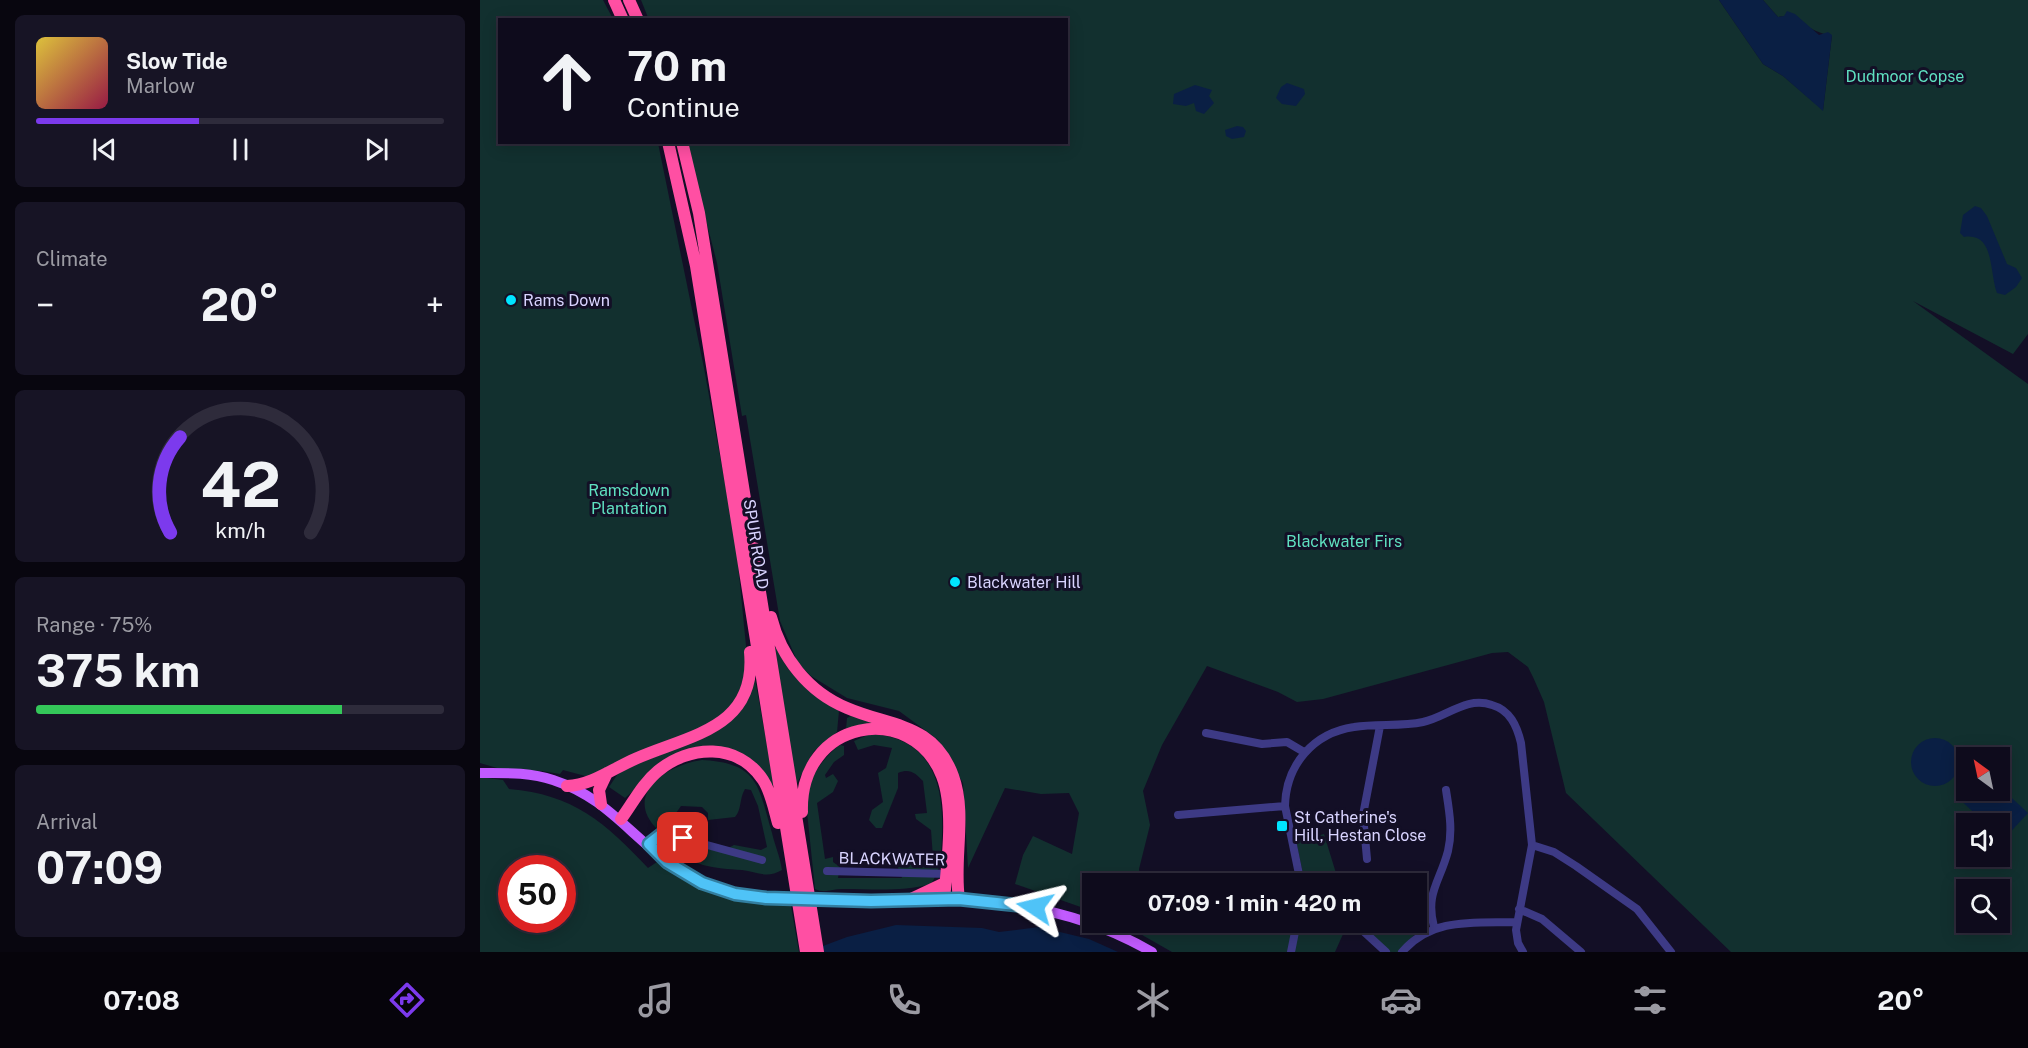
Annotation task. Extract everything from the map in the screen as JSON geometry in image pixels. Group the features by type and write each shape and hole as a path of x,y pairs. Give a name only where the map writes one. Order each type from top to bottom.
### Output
{"highway":[{"path":"614,0 622,18"},
{"path":"628,0 637,18"},
{"name":"SPUR ROAD","path":"668,144 694,256 792,865 808,926 818,952"},
{"name":"SPUR ROAD","path":"682,144 699,213 802,855 808,926 806,952"},
{"path":"758,579 778,640 791,663 806,681 845,708 912,729 930,741 944,758 954,777 958,800 944,900"},
{"path":"567,786 579,785 634,759 712,729 734,711 744,696 751,667 747,590"},
{"path":"802,855 802,792 814,759 827,746 851,733 869,729 885,731 915,742 929,755 942,777 948,811 949,877 959,899"},
{"path":"621,819 652,776 673,761 694,752 713,751 727,754 744,761 764,781 792,865"},
{"path":"601,804 599,790 608,773"},
{"path":"907,901 949,877"}],"main road":[{"path":"480,773 528,774 567,786 601,804 621,819 667,862 702,883 735,894 766,898 907,901 959,899 1006,902 1049,909 1110,932 1152,952"}],"street":[{"path":"1300,873 1285,806 1287,785 1304,752 1315,743 1342,730 1422,722 1458,706 1474,703 1490,704 1505,711 1518,729 1530,813 1532,846 1516,922 1516,939 1524,952"},
{"path":"1367,859 1363,815 1380,726"},
{"path":"1206,733 1262,744 1287,742 1304,752"},
{"path":"1434,927 1430,900 1444,864 1450,834 1451,816 1446,790"},
{"path":"1178,815 1285,806"},
{"path":"649,844 663,833 762,860"},
{"path":"1532,846 1561,857 1637,909 1671,952"},
{"name":"BLACKWATER","path":"827,871 949,877"},
{"path":"1519,909 1542,919 1581,952"},
{"path":"1402,952 1418,936 1434,927 1448,924 1516,922"},
{"path":"1291,952 1295,933"},
{"path":"1365,933 1386,952"}],"green space":[{"name":"Ramsdown Plantation","path":"480,0 603,0 612,18 498,18 498,144 658,144 704,368 736,544 747,667 737,701 711,725 589,777 563,770 560,774 504,770 480,763"},
{"path":"641,0 1719,0 1763,64 1783,76 1823,110 1832,35 1818,32 1791,18 1778,17 1763,0 2028,0 2028,334 2013,354 1913,301 2028,384 2028,952 1731,952 1566,793 1544,702 1528,667 1508,652 1492,653 1323,699 1297,702 1278,692 1207,666 1162,745 1143,791 1150,825 1140,873 1082,873 1082,907 1015,884 1023,855 1033,836 1072,854 1079,813 1069,793 1041,794 1005,788 968,868 963,783 937,739 899,711 847,698 811,676 798,663 780,621 746,415 742,416 717,263 686,144 1068,144 1068,18 648,18"},
{"path":"774,648 778,648 788,668 802,684 839,711 837,732 814,751 796,785"},
{"path":"754,673 774,785 772,786 761,772 698,749 638,787 625,798 609,787 617,775 626,769 719,730"},
{"path":"851,716 895,728 846,730 847,718"},
{"path":"870,734 891,737 908,744 921,754 930,767 936,782 942,817 939,867 931,884 920,887 825,891 815,889 807,793 817,770 827,756 840,745 844,746 844,755 834,762 825,775 826,778 833,774 838,781 833,792 817,803 825,859 833,857 833,862 840,867 838,878 902,878 898,868 900,864 927,863 933,858 931,830 916,819 915,814 927,813 923,781 915,774 909,771 898,773 898,788 882,828 876,828 869,820 872,810 883,802 878,773 886,768 892,748 874,745 858,750 854,741"},
{"path":"702,760 735,766 754,780 759,790 782,870 772,874 762,874 703,865 686,857 672,841 721,852 734,845 761,850 767,847 758,806 751,790 745,789 735,817 708,820 708,813 702,807 681,806 676,813 677,822 705,837 672,830 658,830 648,817 645,805 647,794 653,784 675,768"},
{"path":"480,777 503,780 509,789 532,792 570,804 618,837 648,868 660,860 705,890 732,899 791,906 799,952 480,952"},
{"path":"1324,834 1336,873 1303,873 1296,841"},
{"path":"1139,933 1344,933 1335,952 1172,952"},
{"path":"1369,933 1415,934 1399,952 1389,952"}],"water":[{"path":"1719,0 1763,0 1778,17 1784,16 1787,11 1795,14 1819,35 1828,32 1832,35 1823,111 1783,76 1763,64"},
{"path":"1287,83 1304,89 1305,94 1296,106 1282,104 1276,98 1281,87"},
{"path":"1195,85 1212,90 1209,96 1214,103 1204,114 1196,111 1194,103 1186,106 1173,104 1174,94"},
{"path":"1237,126 1243,127 1246,131 1244,137 1232,139 1226,136 1225,130"},
{"path":"1975,206 1981,208 1987,216 2007,264 2016,268 2022,278 2016,287 2005,295 1997,293 1986,247 1974,237 1964,237 1960,233 1963,215"},
{"path":"1935,738 1940,739 1948,742 1955,749 1956,773 1948,782 1935,786 1930,785 1922,782 1915,775 1911,762 1912,757 1915,749 1922,742"},
{"path":"2010,796 2028,813 2010,832 2010,813 1974,813 1961,801 2010,801"},
{"path":"896,925 982,928 999,932 1039,927 1089,939 1118,952 807,952 847,937"}],"place":[{"name":"Rams Down","path":"511,300"},
{"name":"Blackwater Hill","path":"955,582"},
{"name":"St Catherine's Hill, Hestan Close","path":"1282,826"}],"route":[{"path":"683,838 663,833 649,844 667,862 702,883 735,894 766,898 871,901 959,899 1006,902 1035,907"}],"park label":[{"name":"Dudmoor Copse","path":"1905,76"},
{"name":"Blackwater Firs","path":"1344,541"}]}
